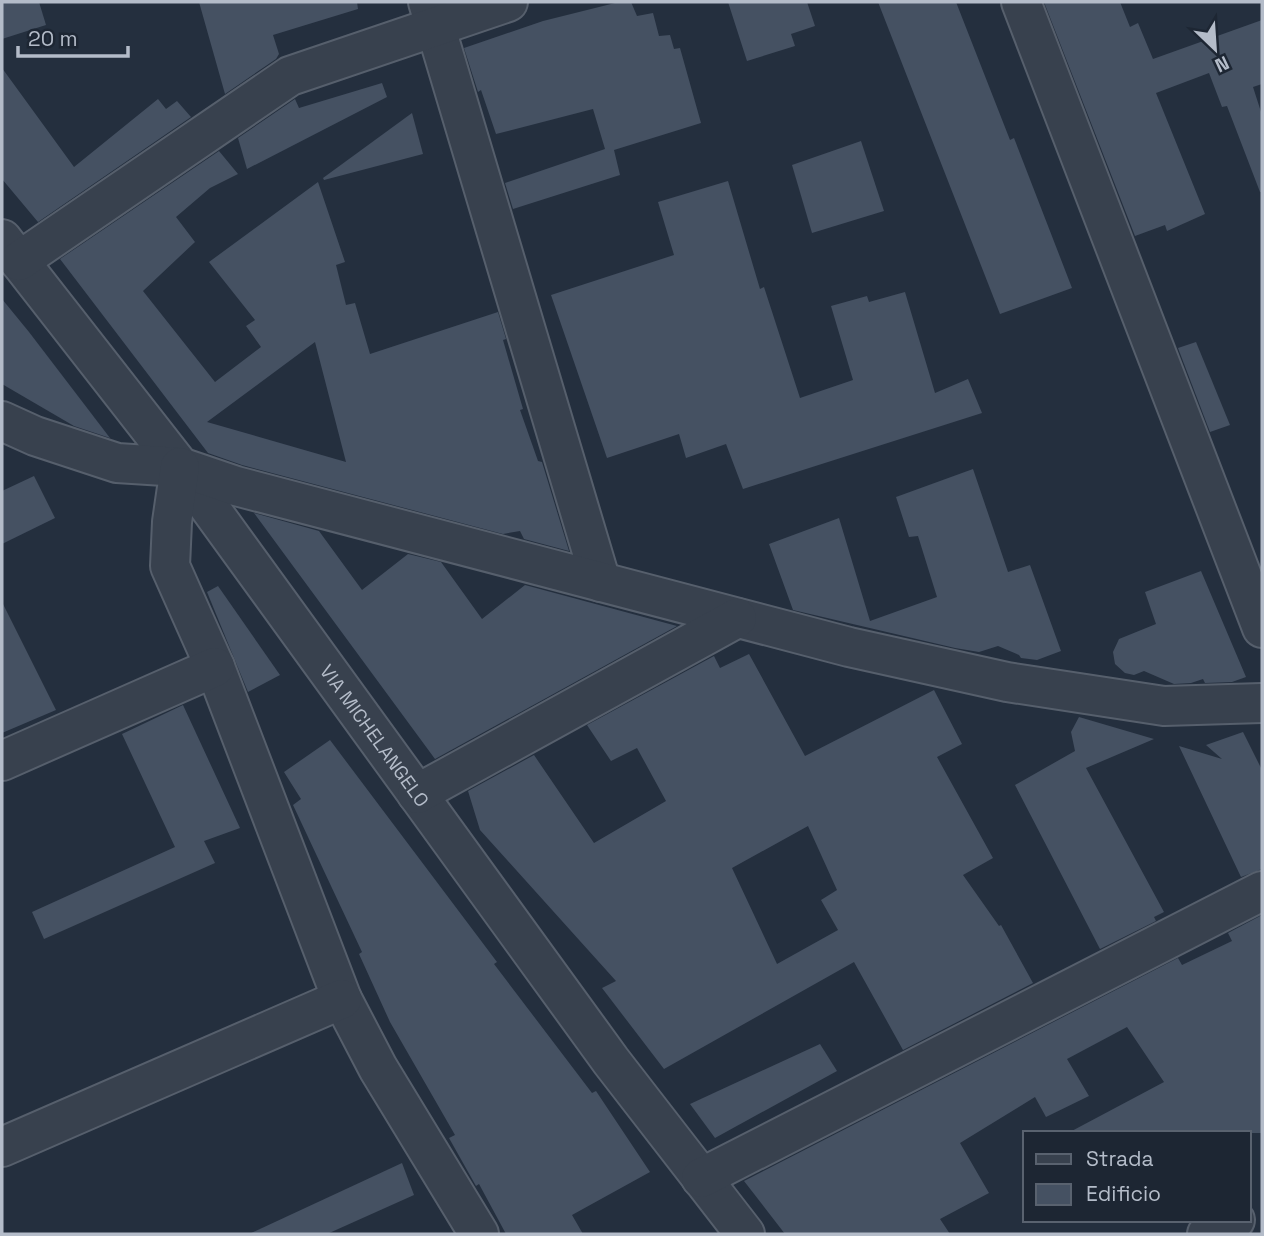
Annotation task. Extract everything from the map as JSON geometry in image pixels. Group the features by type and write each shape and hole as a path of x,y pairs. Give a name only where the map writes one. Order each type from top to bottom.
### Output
{"street":[{"path":"10,250 290,76 431,14 508,2"},
{"path":"1021,2 1262,628"},
{"path":"431,14 601,582"},
{"name":"VIA MICHELANGELO","path":"10,250 180,467 611,1061 745,1234"},
{"path":"2,421 35,436 117,463 180,467 236,486 849,647 1020,684 1164,706 1262,703"},
{"path":"180,467 172,522 170,566 215,667 342,999 378,1068 479,1234"},
{"path":"417,794 737,618"},
{"path":"2,761 215,667"},
{"path":"701,1178 1262,891"},
{"path":"2,1147 342,999"},
{"path":"1207,1234 1231,1222"}],"building":[{"path":"2,2 39,2 46,25 2,39"},
{"path":"199,2 357,2 358,9 273,35 279,54 276,59 225,94"},
{"path":"619,2 631,2 637,16 653,13 659,36 670,35 674,49 680,48 701,123 614,150 620,175 513,209 505,183 605,149 593,109 496,134 481,90 478,92 464,48 543,21"},
{"path":"728,2 807,2 815,26 791,34 795,46 747,61"},
{"path":"878,2 956,2 1010,140 1014,138 1072,288 1000,314"},
{"path":"1044,2 1120,2 1130,27 1138,23 1153,59 1262,20 1262,84 1253,87 1262,115 1262,192 1227,106 1222,107 1209,73 1156,93 1205,214 1167,231 1165,225 1135,236"},
{"path":"2,68 74,167 158,99 166,109 177,101 191,117 38,222 2,179"},
{"path":"382,83 387,97 247,169 238,138 295,99 299,108"},
{"path":"412,113 423,154 324,180 323,178"},
{"path":"861,141 884,211 812,233 792,165"},
{"path":"219,151 238,174 210,188 176,217 195,242 143,291 215,382 261,347 246,326 255,320 209,262 318,182 345,262 336,265 346,305 355,303 370,354 498,312 506,339 503,340 523,409 520,410 538,461 542,462 569,551 524,539 520,531 503,534 242,465 208,453 60,259","holes":["315,342 346,462 207,422"]},
{"path":"728,181 760,289 764,287 800,398 853,380 831,306 867,296 869,302 905,292 935,393 968,379 982,413 743,489 726,444 686,458 679,434 607,458 551,295 674,255 658,202"},
{"path":"2,299 110,438 74,426 2,384"},
{"path":"1196,342 1230,425 1210,432 1178,348"},
{"path":"973,469 1008,572 1030,565 1061,651 1037,660 1021,658 998,646 979,652 793,610 769,544 839,518 870,621 937,597 918,536 909,537 896,497"},
{"path":"34,476 55,518 2,544 2,491"},
{"path":"254,513 319,531 362,590 408,554 441,562 482,619 525,585 677,626 435,759"},
{"path":"1201,571 1246,677 1232,682 1205,683 1203,679 1174,684 1144,671 1134,675 1125,673 1115,664 1113,652 1119,639 1156,624 1145,592"},
{"path":"218,586 280,675 248,692 207,592"},
{"path":"2,602 56,710 2,733"},
{"path":"749,654 805,756 934,690 962,744 937,757 993,858 963,875 999,926 1001,925 1033,983 903,1050 854,962 664,1069 602,988 616,981 480,830 468,791 534,755 594,843 666,801 637,748 611,761 587,725 714,656 720,668","holes":["808,826 837,890 821,900 838,930 777,964 732,868"]},
{"path":"183,705 240,828 204,841 215,863 44,939 32,912 175,847 122,734"},
{"path":"1079,717 1154,739 1086,768 1164,912 1154,917 1156,921 1100,949 1015,785 1075,751 1071,732"},
{"path":"1243,732 1262,770 1262,869 1241,877 1179,746 1222,759 1206,745"},
{"path":"330,740 497,962 494,964 592,1093 596,1091 650,1172 572,1215 583,1234 506,1234 479,1184 476,1186 449,1138 455,1135 390,1022 359,954 362,952 293,805 301,799 284,772"},
{"path":"1262,915 1262,1133 1072,1131 1164,1082 1127,1027 1067,1059 1089,1096 1046,1117 1035,1097 960,1143 989,1193 940,1219 950,1234 785,1234 744,1181 1178,958 1182,965 1232,941 1228,933"},
{"path":"820,1044 837,1071 715,1138 690,1104"},
{"path":"402,1163 414,1195 327,1234 249,1234"}]}
